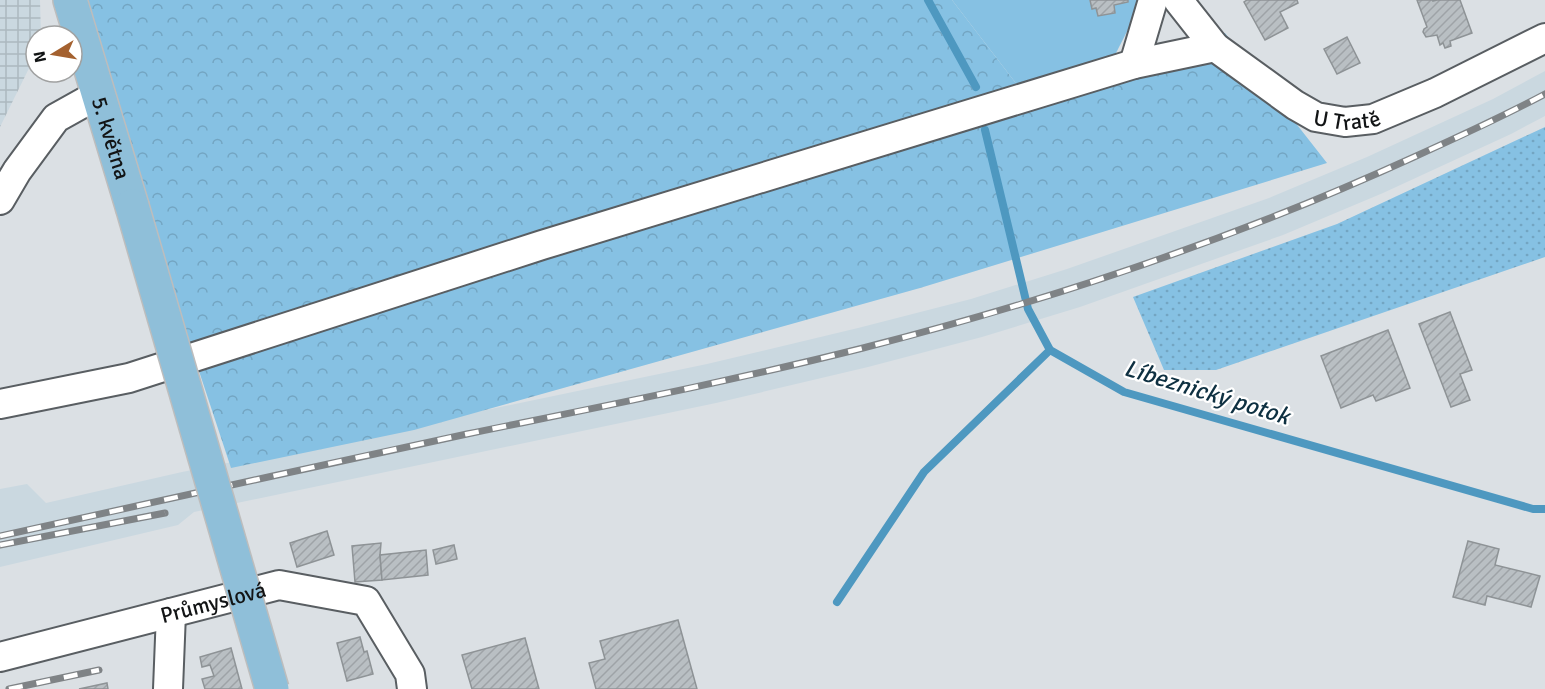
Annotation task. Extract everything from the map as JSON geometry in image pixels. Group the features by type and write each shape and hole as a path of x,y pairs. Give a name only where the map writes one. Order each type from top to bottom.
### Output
{"main road":[{"name":"5. května","path":"70,0 272,689"}],"street":[{"path":"1134,64 1153,0"},
{"name":"U Tratě","path":"1178,0 1215,47 1295,105 1316,117 1345,122 1373,119 1435,93 1545,38"},
{"path":"0,404 129,378 542,245 1134,64 1215,47"},
{"path":"0,200 16,171 56,118 99,94"},
{"name":"Průmyslová","path":"0,657 279,585 366,601 410,674 412,689"},
{"path":"168,689 171,613"}],"shaded area":[{"path":"0,0 40,0 41,24 24,24 24,78 0,127"},
{"path":"1545,71 1545,116 1511,134 1383,193 1283,235 1080,307 982,337 868,367 716,403 194,512 178,525 0,567 0,489 27,484 46,503 182,472 707,364 971,299 1067,269 1269,198 1367,157 1493,99"}],"green space":[{"path":"85,0 952,0 1021,90 1115,55 1225,33 1327,163 920,288 414,430 231,468 165,268"},
{"path":"952,0 1139,0 1140,6 1115,55 1021,90"},
{"path":"1545,127 1545,257 1216,370 1164,370 1133,297 1337,224"}],"building":[{"path":"1090,0 1128,0 1128,2 1114,5 1115,13 1098,16 1096,8 1092,9"},
{"path":"1247,0 1297,0 1298,3 1280,12 1288,28 1265,40 1244,2"},
{"path":"1417,0 1460,0 1472,33 1450,41 1451,46 1445,48 1443,43 1440,45 1437,35 1426,37 1423,32 1427,27"},
{"path":"1347,37 1360,63 1337,74 1324,49"},
{"path":"1450,312 1472,370 1460,374 1470,400 1451,407 1419,324"},
{"path":"1388,330 1410,388 1376,401 1373,395 1341,408 1321,356"},
{"path":"327,531 334,555 297,567 290,543"},
{"path":"1468,541 1499,549 1495,565 1540,576 1531,607 1487,596 1485,605 1453,597"},
{"path":"381,543 382,580 355,582 352,546"},
{"path":"454,545 457,559 436,564 433,550"},
{"path":"426,550 428,575 382,580 380,555"},
{"path":"678,620 697,689 596,689 589,663 605,659 600,641"},
{"path":"360,637 364,652 367,651 373,674 347,681 337,643"},
{"path":"525,638 539,689 472,689 462,655"},
{"path":"231,648 242,689 205,689 202,679 214,676 210,665 202,667 200,657"},
{"path":"107,683 108,689 79,689"}],"waterway":[{"name":"Líbeznický potok","path":"928,0 976,87"},
{"name":"Líbeznický potok","path":"985,130 1028,309 1050,350 1124,392 1533,509 1545,509"},
{"path":"837,602 924,472 1050,350"}],"railway":[{"path":"0,536 409,446 764,372 863,348 1004,309 1143,265 1280,214 1414,157 1545,94"},
{"path":"0,545 165,513"},
{"path":"9,689 99,670"}]}
